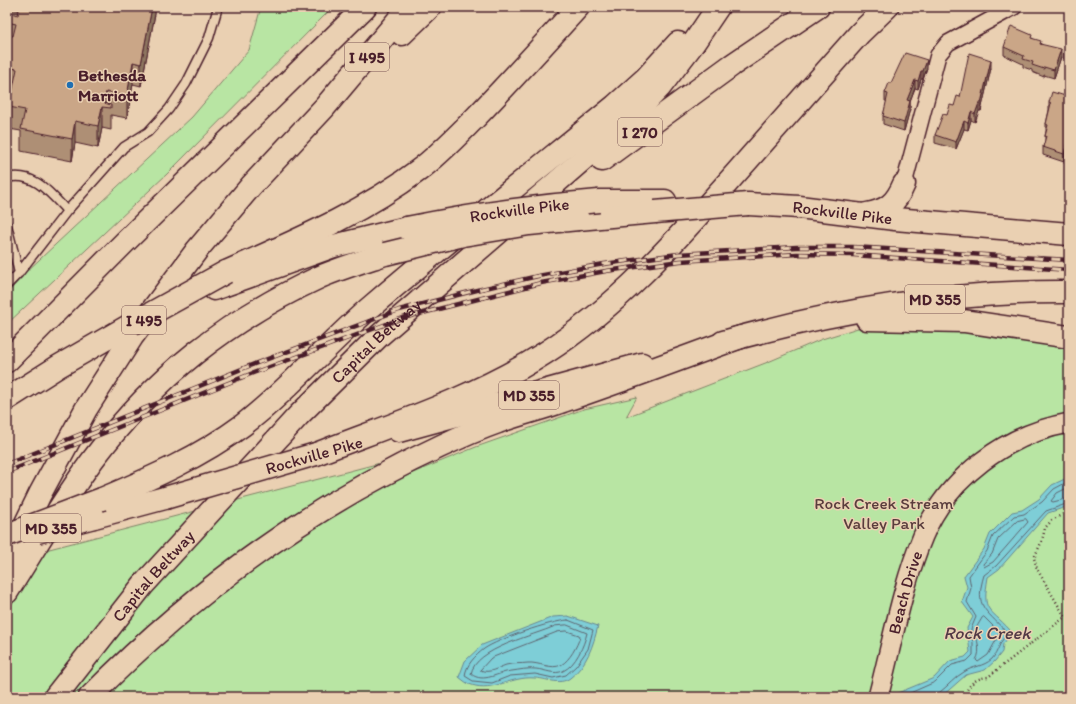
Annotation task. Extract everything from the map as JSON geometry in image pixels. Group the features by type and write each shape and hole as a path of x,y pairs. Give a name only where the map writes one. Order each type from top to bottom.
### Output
{"main road":[{"path":"7,361 125,242 365,7"},
{"name":"I 495","path":"7,562 40,494 86,409 139,321 251,186 324,108 409,7"},
{"path":"324,108 430,7"},
{"path":"7,399 59,366 139,321 350,215 388,193 421,169 458,135 578,7"},
{"path":"7,535 98,508 200,453 243,425 280,394 376,301 615,106 646,78 708,7"},
{"name":"Capital Beltway","path":"55,697 144,585 294,421 380,335 626,122 660,87 693,44 718,7"},
{"name":"I 270","path":"464,262 732,65 818,7"},
{"path":"316,454 465,396 510,374 545,353 591,320 628,290 673,244 860,33 887,7"},
{"path":"860,215 881,211 890,207 897,199 904,184"},
{"path":"904,184 906,195 913,208 940,223"},
{"name":"Rockville Pike","path":"220,280 334,246 407,228 466,216 533,206 599,201 660,206 748,204 799,207 860,215 1069,234"},
{"path":"7,592 94,458 135,409 175,368 223,331 270,303 321,277 385,254 464,235 529,224 578,219 660,206"},
{"name":"Rockville Pike","path":"7,540 98,508 165,498 316,454 804,320 902,302 973,294 1069,292"},
{"path":"804,320 908,319 964,321 1069,337"},
{"path":"90,697 138,649 214,583 281,536 328,506 374,480 438,448 498,422 563,401 741,337"}],"street":[{"path":"904,184 938,55 948,43 1014,7"},
{"name":"Beach Drive","path":"878,697 911,569 923,535 948,494 972,470 1003,447 1033,433 1069,423"}],"lane":[{"path":"7,285 19,273 67,210 124,147 148,132 169,109 186,84 209,38 218,7"},
{"path":"7,178 13,176 31,179 42,185 67,210"},
{"path":"7,225 19,273"}],"path":[{"path":"964,697 968,687 980,678 988,677 1065,617 1037,569 1034,558 1042,541 1045,528 1052,520 1069,511"}],"green space":[{"path":"261,7 333,7 167,174 7,324 7,294 25,273 192,117 249,50"},
{"name":"Rock Creek Stream Valley Park","path":"861,327 1069,329 1069,697 7,697 7,560 388,461 398,479 476,447 584,409 637,397 626,417 768,362 822,339"}],"water":[{"name":"Rock Creek","path":"1069,477 1069,506 1048,513 999,569 988,577 986,597 988,608 1010,630 1010,636 1003,644 1002,652 995,661 985,670 966,675 941,697 888,697 934,678 950,661 965,657 970,652 967,628 973,617 962,602 967,587 964,576 984,549 990,534 1012,512 1022,510 1039,499 1052,485"},
{"path":"568,616 598,626 594,641 585,661 570,678 557,682 539,678 526,678 487,687 480,687 468,684 459,677 465,661 482,645 553,617"}],"building":[{"name":"Bethesda Marriott","path":"7,7 152,7 141,64 133,62 127,96 106,92 104,103 111,105 111,108 102,107 98,126 75,121 72,139 21,129 25,110 9,107 17,69 7,67 7,38 8,35 13,36 16,24 7,22 7,12 18,15 19,10"},
{"path":"1011,26 1032,35 1031,38 1041,41 1040,44 1061,49 1054,70 1044,67 1044,69 1032,65 1033,62 1023,59 1024,56 1004,47"},
{"path":"1069,31 1069,52 1064,51"},
{"path":"905,53 927,60 918,81 915,80 907,100 910,101 904,123 883,116 888,94 885,93"},
{"path":"969,53 991,60 981,103 979,103 975,114 971,112 968,123 964,121 956,142 935,135 943,114 947,115 950,105 954,106 957,96 960,97"},
{"path":"1052,92 1069,97 1069,126 1067,131 1069,133 1064,154 1043,147 1048,125 1046,124"}],"railway":[{"path":"7,464 249,366 399,310 538,276 604,264 678,254 797,247 853,247 1069,260"},
{"path":"7,472 253,373 403,318 541,283 606,271 680,261 797,254 853,255 1069,270"}],"place":[{"name":"Bethesda Marriott","path":"70,85"}]}
